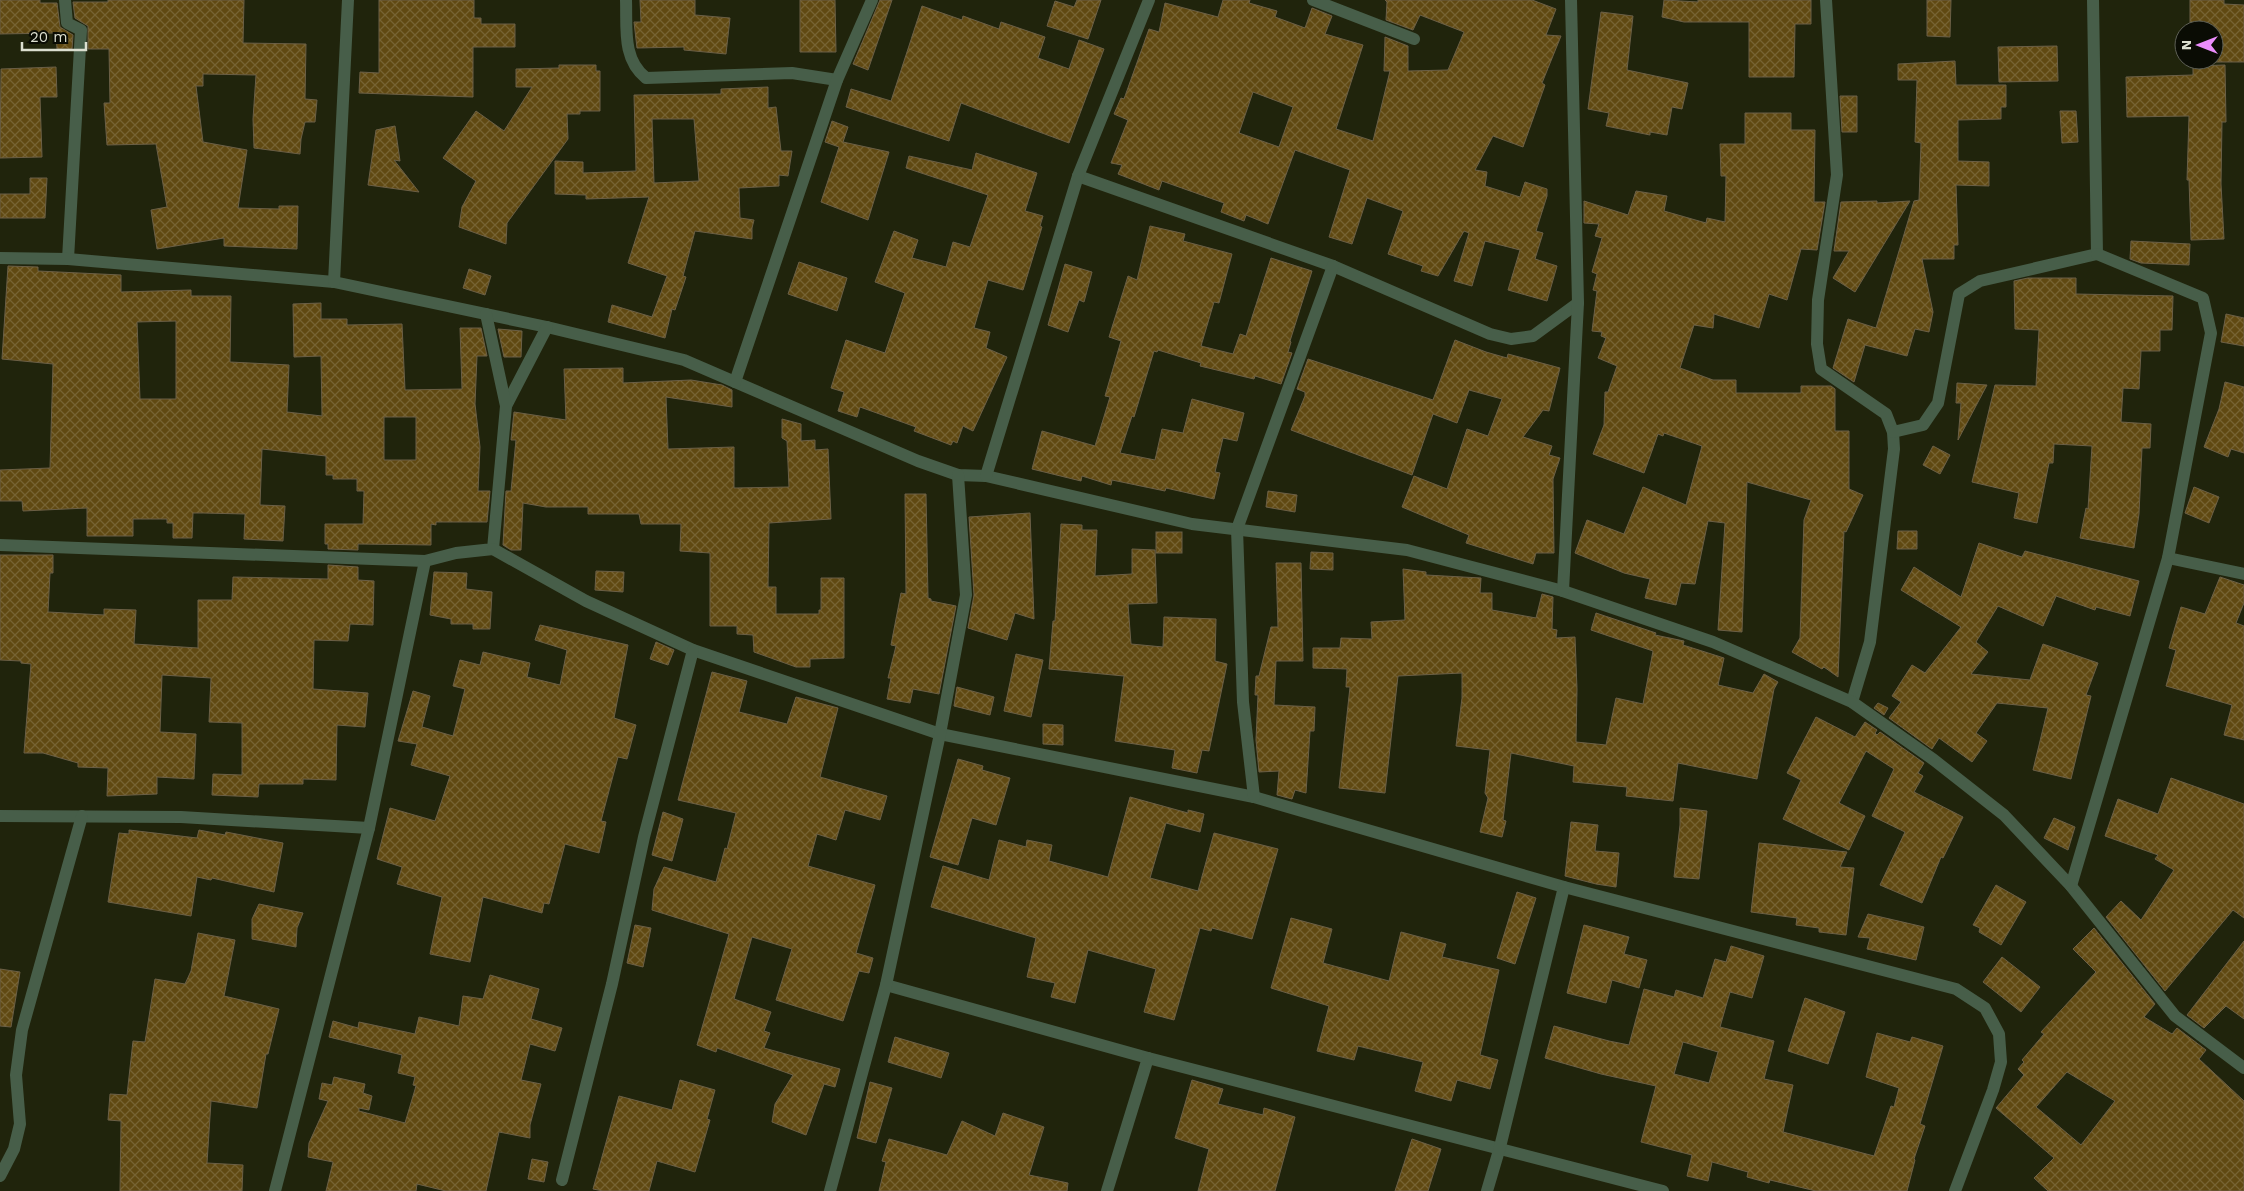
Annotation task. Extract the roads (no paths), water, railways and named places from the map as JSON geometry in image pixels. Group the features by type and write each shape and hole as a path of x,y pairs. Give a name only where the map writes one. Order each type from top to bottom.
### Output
{"street":[{"path":"65,0 67,23 81,30 68,259"},
{"path":"334,282 348,0"},
{"path":"626,0 630,58 635,69 646,78 792,73 836,80"},
{"path":"735,382 836,80 872,0"},
{"path":"986,476 1078,176 1149,0"},
{"path":"1313,0 1414,39"},
{"path":"1563,590 1578,303 1571,0"},
{"path":"1826,0 1838,175 1818,300 1817,344 1821,369 1886,414 1893,432 1894,449 1870,642 1852,702"},
{"path":"2093,0 2097,254"},
{"path":"1078,176 1333,266 1490,334 1511,339 1533,336 1578,303"},
{"path":"1893,432 1923,425 1938,403 1959,294 1980,281 2097,254 2203,298 2211,333 2168,558 2071,886"},
{"path":"0,258 68,259 334,282 547,327 684,360 918,461 958,475 986,476 1192,524 1407,550 1563,590 1714,642 1852,702 1934,760 2004,815 2071,886 2175,1016 2244,1068"},
{"path":"1254,797 1244,702 1238,529 1333,266"},
{"path":"486,314 506,406 493,549"},
{"path":"506,406 547,327"},
{"path":"830,1191 886,985 940,734 966,595 958,475"},
{"path":"0,545 425,561 456,553 493,549 586,601 693,650 940,734 1254,797 1564,887 1920,978 1956,989 1985,1008 1999,1034 2001,1062 1955,1191"},
{"path":"2168,558 2244,574"},
{"path":"275,1191 369,828 425,561"},
{"path":"562,1180 612,984 644,838 693,650"},
{"path":"0,816 181,817 369,828"},
{"path":"0,1176 14,1149 20,1124 16,1075 22,1030 82,816"},
{"path":"1487,1191 1500,1148 1564,887"},
{"path":"886,985 1148,1058 1663,1191"},
{"path":"1107,1191 1148,1058"}]}
